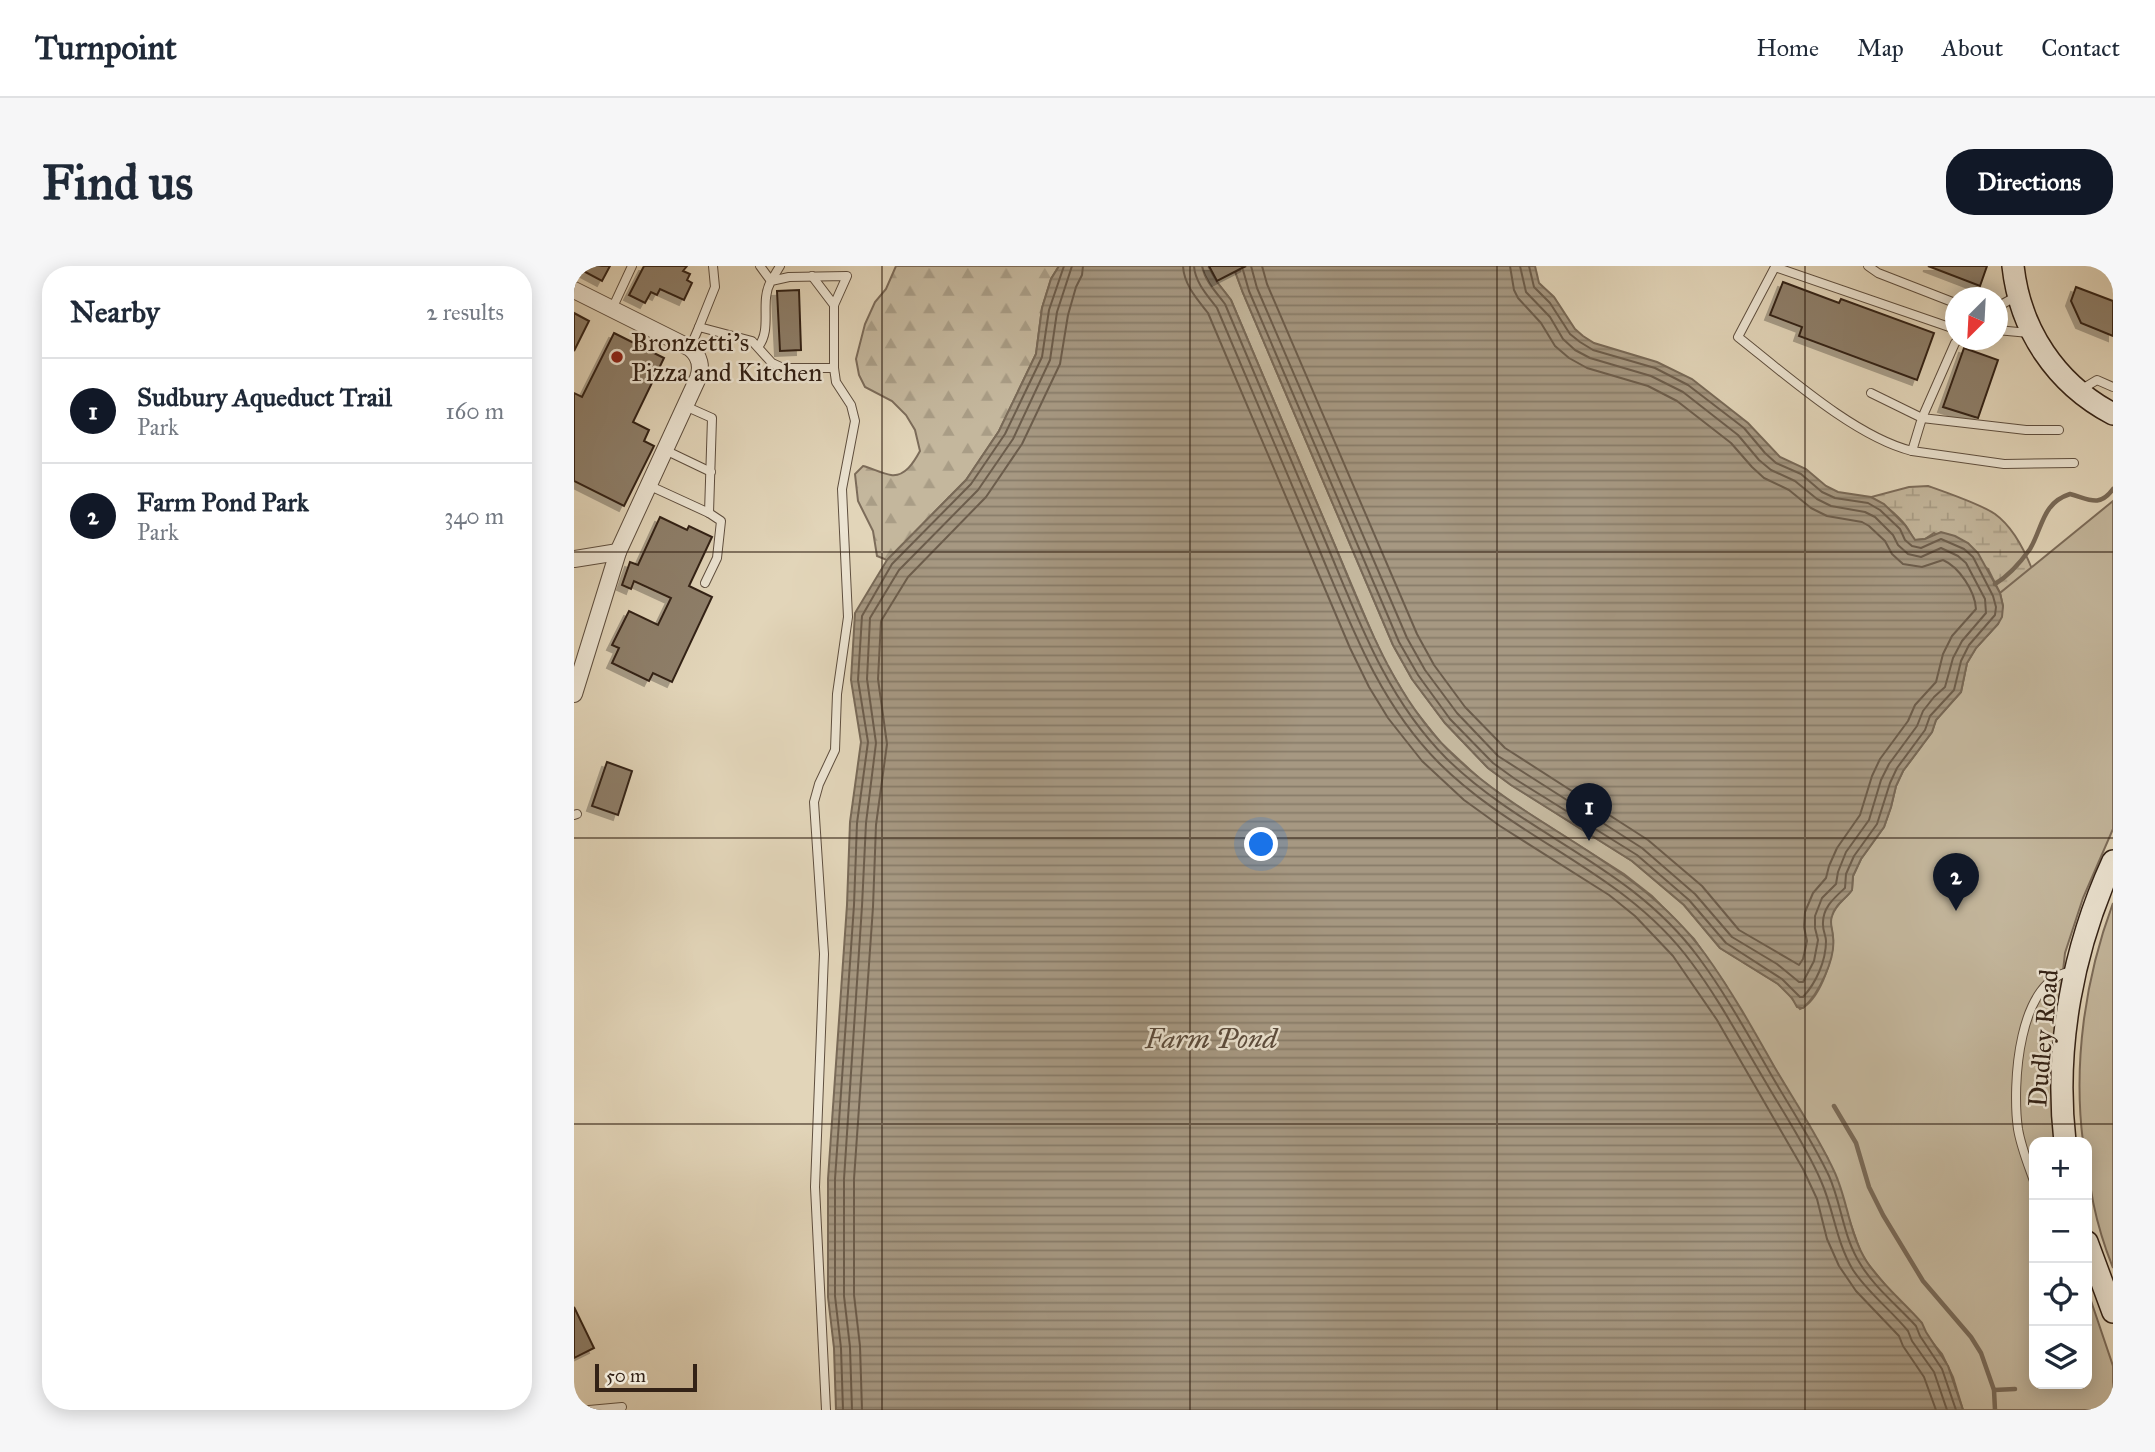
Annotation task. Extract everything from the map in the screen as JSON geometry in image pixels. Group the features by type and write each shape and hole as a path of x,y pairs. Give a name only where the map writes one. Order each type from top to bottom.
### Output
{"street":[{"path":"2013,266 2017,296 2032,334 2055,368 2079,391 2113,414"},
{"path":"574,290 695,355 700,375 618,552 574,694"},
{"path":"574,559 618,552"},
{"name":"Dudley Road","path":"2065,1137 2063,1105 2069,1005 2086,929 2113,861"},
{"path":"2092,1255 2113,1312"}],"lane":[{"path":"612,309 632,266"},
{"path":"695,355 699,327 715,287 713,266"},
{"path":"761,266 771,281"},
{"path":"758,347 765,334 764,300 780,266"},
{"path":"826,1410 815,1187 824,954 814,802 835,743 837,694 848,608 842,489 855,421 851,405 836,382 834,305 851,266"},
{"path":"1868,266 1878,273 1945,299"},
{"path":"1945,326 1774,267 1738,337 1846,420 1896,447 2004,464 2074,463"},
{"path":"812,276 834,305"},
{"path":"771,281 783,277 847,276"},
{"path":"2008,301 2017,296"},
{"path":"699,327 749,340 779,367 834,368"},
{"path":"2008,331 2032,334"},
{"path":"1912,451 1922,418 1952,350"},
{"path":"2079,391 2097,380 2113,387"},
{"path":"1871,393 1922,418 2026,430 2059,430"},
{"path":"685,406 712,418 709,513"},
{"path":"665,450 710,472"},
{"path":"648,485 722,521 717,558 705,583"},
{"path":"2029,1167 2017,1122 2019,1051 2032,1009 2045,988 2062,973 2075,971"},
{"path":"589,1410 622,1407"}],"green space":[{"path":"896,266 1059,266 1051,279 1042,308 1036,354 999,431 966,480 887,560 877,556 873,531 858,501 855,474 863,466 888,474 901,474 912,464 920,451 915,430 906,415 892,401 865,387 856,359 865,324"},
{"path":"1208,266 1233,266 1393,645 1412,679 1445,723 1488,768 1511,785 1632,861 1684,905 1720,948 1778,984 1800,1009 1807,1005 1819,990 1827,970 1832,950 1831,919 1834,911 1852,890 1853,876 1861,859 1884,827 1903,771 1932,732 1936,720 1961,692 1967,663 1976,648 1998,624 2003,606 2000,593 2113,501 2113,829 2083,898 2065,953 2058,1016 2055,1137 2029,1137 2029,1389 2092,1389 2092,1304 2113,1366 2113,1410 1963,1410 1953,1377 1942,1354 1861,1253 1827,1157 1725,984 1694,939 1652,896 1624,874 1481,780 1441,743 1410,704 1374,638 1231,300"},
{"path":"1928,486 1972,502 1995,514 2017,539 2032,569 2003,606 2000,593 1988,569 1934,533 1925,539 1915,540 1898,517 1871,497 1909,487"},
{"path":"2113,903 2113,1268 2092,1195 2092,1137 2082,1137 2080,1112 2084,1021 2103,932"}],"water":[{"name":"Farm Pond","path":"1059,266 1208,266 1231,300 1366,619 1409,701 1427,727 1479,778 1647,893 1677,921 1705,954 1742,1010 1821,1146 1835,1173 1856,1240 1867,1262 1922,1323 1948,1366 1963,1410 836,1410 834,1348 828,1297 828,1179 847,905 850,822 861,742 851,680 855,613 887,560 966,480 999,431 1036,354 1042,308 1051,279"},
{"path":"1233,266 1535,266 1539,283 1554,297 1575,329 1583,336 1594,343 1657,362 1692,379 1748,423 1780,457 1806,469 1826,486 1838,492 1871,497 1884,504 1905,525 1915,540 1941,532 1968,543 1978,553 2000,593 2002,617 1967,663 1961,692 1936,720 1932,732 1903,771 1884,827 1861,859 1853,876 1852,890 1834,912 1831,922 1833,946 1829,965 1815,994 1803,1008 1797,1007 1778,984 1720,948 1684,905 1632,861 1511,785 1488,768 1445,723 1412,679 1393,645"}],"building":[{"path":"574,266 610,266 602,281"},
{"path":"644,266 687,266 683,271 690,274 687,280 692,283 684,300 660,289 657,295 651,292 645,303 629,295"},
{"path":"1209,266 1246,266 1217,281"},
{"path":"1928,266 1987,266 1980,286"},
{"path":"1783,282 1839,303 1841,299 1934,333 1917,380 1799,336 1802,327 1770,315"},
{"path":"2076,287 2113,301 2113,336 2081,323 2071,301"},
{"path":"799,290 801,350 780,351 777,291"},
{"path":"574,313 589,321 574,351"},
{"path":"614,333 664,358 633,422 649,430 644,441 654,446 624,506 574,481 574,393 582,397"},
{"path":"1963,350 1998,360 1978,418 1943,407"},
{"path":"660,517 687,530 689,526 712,537 689,586 712,597 672,682 653,673 649,681 612,663 619,648 612,645 629,611 658,625 671,598 634,581 631,589 622,585 630,562 638,565"},
{"path":"607,762 632,771 618,815 592,806"},
{"path":"574,1307 594,1348 574,1358"}],"waterway":[{"path":"1995,584 2005,577 2030,549 2044,517 2054,503 2070,494 2098,500 2113,489"},
{"path":"1834,1106 1856,1143 1869,1187 1883,1215 1923,1281 1971,1337 1981,1353 1994,1390 1995,1410"},
{"path":"1994,1390 2015,1389"}],"place":[{"name":"Bronzetti's Pizza and Kitchen","path":"617,357"},
{"name":"Sudbury Aqueduct Trail","path":"1589,841"},
{"name":"Farm Pond Park","path":"1956,911"}]}
